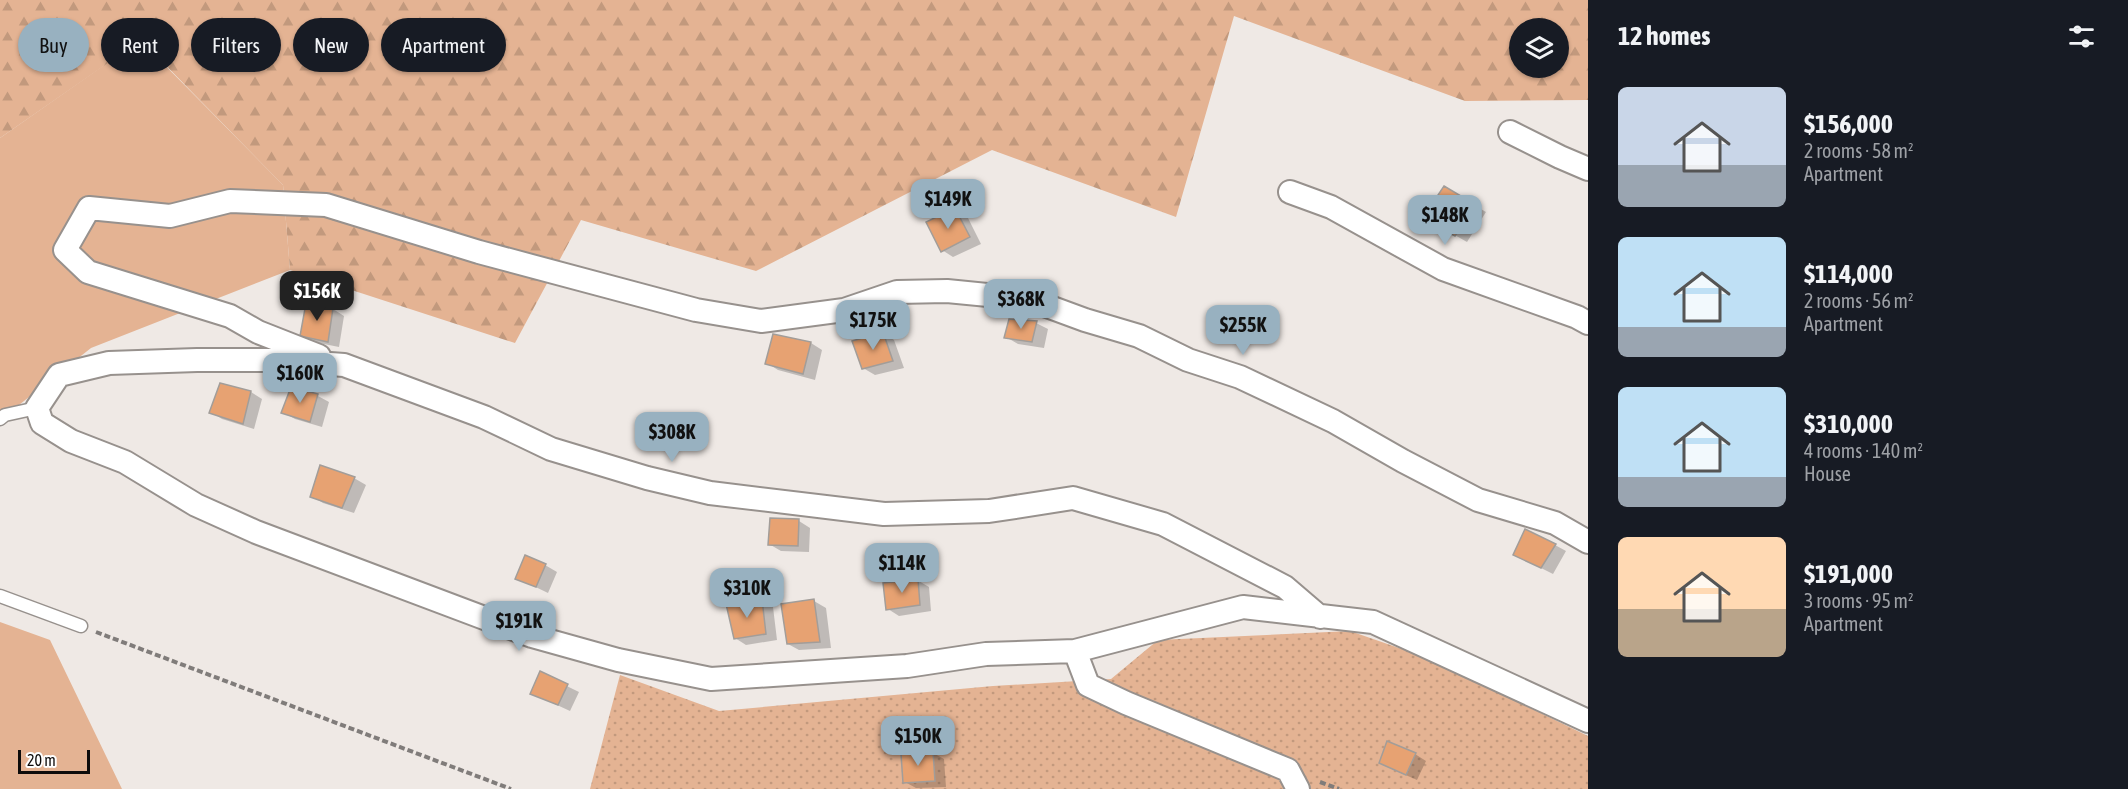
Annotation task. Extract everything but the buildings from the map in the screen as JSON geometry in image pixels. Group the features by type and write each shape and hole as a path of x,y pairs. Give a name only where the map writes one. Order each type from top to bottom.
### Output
{"street":[{"path":"1510,132 1588,169"},
{"path":"1290,192 1331,207 1443,269 1588,323"},
{"path":"1320,617 1285,587 1163,524 1073,498 989,511 884,514 710,493 647,478 551,449 484,417 258,332 230,316 88,272 65,250 89,208 170,216 230,201 326,205 491,255 696,310 761,321 844,310 897,292 947,291 1028,299 1085,320 1139,336 1188,360 1240,377 1332,422 1403,462 1478,500 1555,523 1588,542"},
{"path":"344,365 264,360 109,363 59,375 37,408 42,423 71,441 125,462 196,505 256,532 532,636 618,660 711,679 907,666 986,654 1075,651 1243,607 1373,622 1588,721"},
{"path":"1075,651 1088,684 1126,703 1288,770 1298,789"}],"lane":[{"path":"0,419 37,408"},
{"path":"0,596 81,626"}],"path":[{"path":"81,626 511,789"}],"green space":[{"path":"0,0 1588,0 1588,100 1465,101 1234,16 1176,217 992,150 756,271 581,220 515,343 290,270 283,185 172,72 179,72 179,18 101,18 101,68 0,138"},
{"path":"101,67 101,72 172,72 283,185 290,270 91,348 0,420 0,138"},
{"path":"0,622 50,640 122,789 0,789"},
{"path":"1350,631 1425,657 1588,736 1588,789 590,789 620,675 719,711 993,686 1111,679 1158,640"}]}
